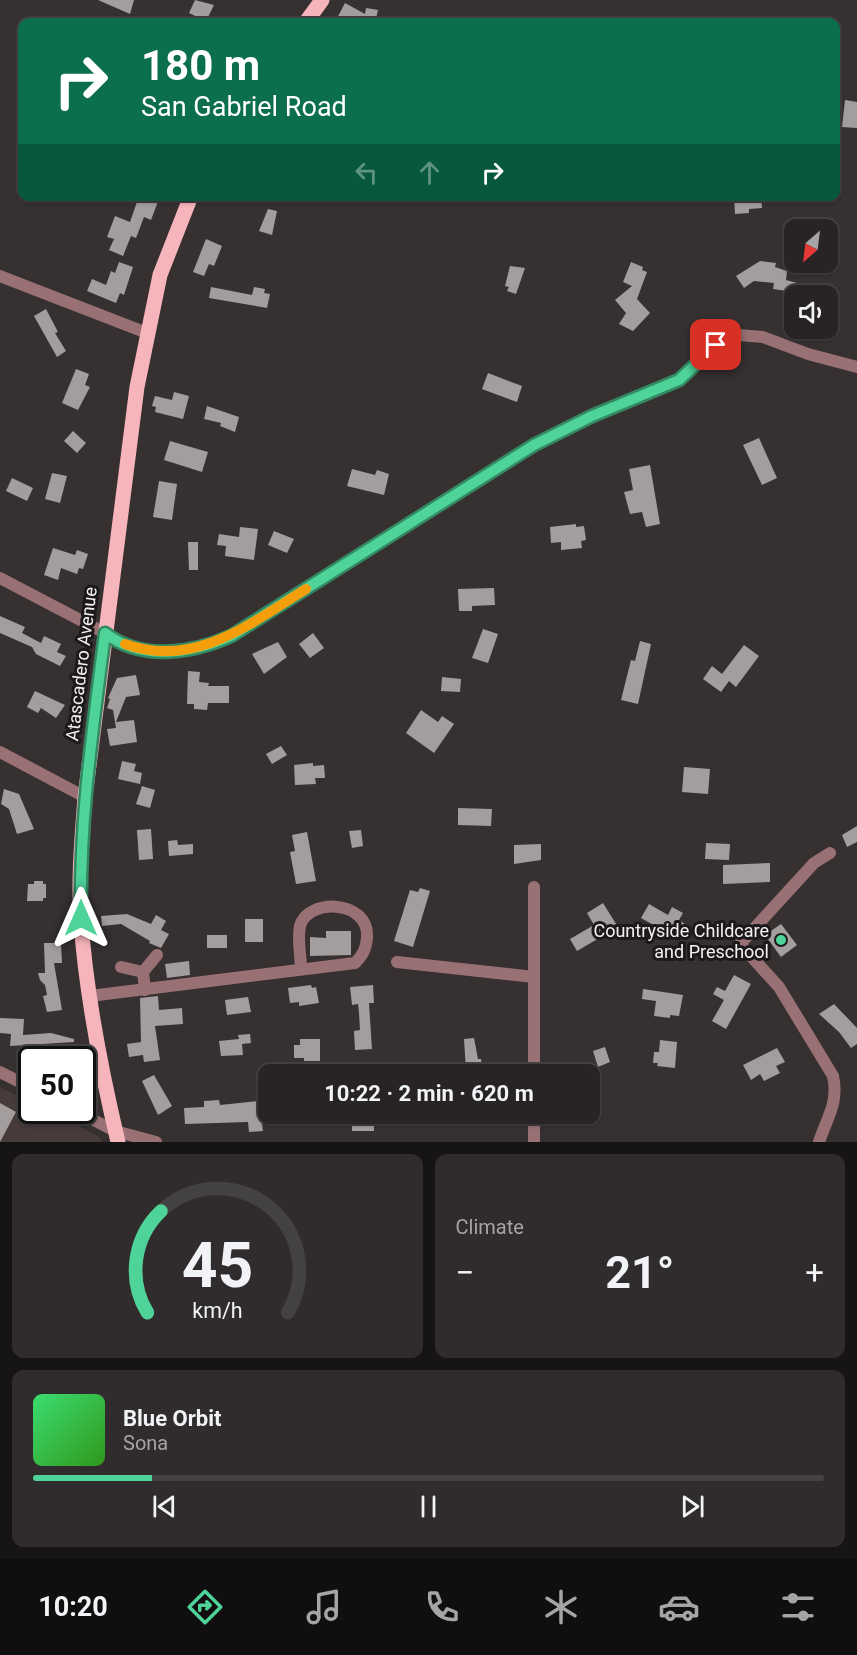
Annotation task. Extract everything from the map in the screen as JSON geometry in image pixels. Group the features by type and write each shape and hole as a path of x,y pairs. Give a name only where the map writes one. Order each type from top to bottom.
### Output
{"main road":[{"path":"309,18 322,0"},
{"name":"Atascadero Avenue","path":"117,1136 90,996 81,918 80,858 85,797 137,387 160,275 188,201"}],"street":[{"path":"0,276 147,333"},
{"path":"0,578 116,641 136,648 160,651 196,648 231,636 534,445 592,416 679,380 716,345 738,335 763,337 808,354 857,367"},
{"path":"0,752 85,797"},
{"path":"819,1142 833,1108 836,1087 833,1076 779,987 740,944 814,863 830,853"},
{"path":"534,886 534,1064"},
{"path":"90,996 355,963 362,956 367,930 360,915 344,909 328,908 319,909 303,919 300,927 302,969"},
{"path":"145,990 143,972 157,955"},
{"path":"397,962 534,977"},
{"path":"121,967 143,972"},
{"path":"0,1072 18,1081"},
{"path":"96,1123 117,1136 156,1142"},
{"path":"534,1124 534,1142"}],"shaded area":[{"path":"0,1087 18,1096 18,1124 74,1124 99,1137 102,1142 0,1142"}],"building":[{"path":"98,0 134,0 130,14"},
{"path":"195,0 214,5 208,18 200,18 189,13"},
{"path":"345,3 365,14 366,8 378,10 376,18 337,18"},
{"path":"845,100 857,102 857,128 842,127"},
{"path":"137,201 158,201 151,220 144,217 136,238 131,236 123,256 109,250 114,239 107,237 115,216 130,222"},
{"path":"734,201 761,201 762,208 749,209 749,213 735,214"},
{"path":"268,209 277,211 272,235 259,231"},
{"path":"206,239 222,246 214,266 209,264 204,276 193,272"},
{"path":"760,261 776,263 775,267 787,273 786,280 804,285 784,285 784,291 773,289 774,283 754,281 744,288 736,276"},
{"path":"119,262 133,267 124,295 120,293 116,303 87,291 92,279 106,285 111,271 115,273"},
{"path":"631,262 643,267 642,270 647,272 637,299 650,313 633,331 619,324 626,313 615,300 632,286 623,282"},
{"path":"510,266 525,268 516,294 507,291 509,287 505,286"},
{"path":"211,287 252,295 254,287 265,289 264,293 270,294 267,308 209,298"},
{"path":"46,309 58,332 55,333 66,351 57,357 34,316"},
{"path":"76,369 89,374 85,385 90,387 78,410 62,403"},
{"path":"488,373 522,386 517,402 482,389"},
{"path":"174,392 189,396 183,419 155,412 156,407 152,406 155,396 172,400"},
{"path":"207,406 239,417 235,432 220,426 221,423 204,419"},
{"path":"73,431 86,443 77,453 64,441"},
{"path":"759,438 777,478 762,485 743,445"},
{"path":"170,441 208,452 202,472 164,460"},
{"path":"650,465 660,524 646,527 642,512 630,514 624,492 633,490 629,469"},
{"path":"352,469 375,475 377,470 389,474 384,495 347,486"},
{"path":"52,473 67,476 60,503 45,499"},
{"path":"12,478 33,488 27,501 6,491"},
{"path":"159,481 177,484 172,520 153,517"},
{"path":"576,524 576,527 584,526 586,540 581,541 582,548 561,550 561,542 551,543 550,527"},
{"path":"240,527 258,529 254,560 225,556 226,546 217,545 219,534 239,537"},
{"path":"274,531 294,539 287,553 268,545"},
{"path":"188,542 198,542 198,570 189,570"},
{"path":"53,548 75,555 77,550 88,554 83,569 79,568 77,574 61,568 58,580 44,575"},
{"path":"494,588 495,605 472,606 472,611 459,611 458,589"},
{"path":"0,616 25,627 22,633 41,643 44,636 61,644 57,652 66,656 60,666 36,654 32,647 0,633"},
{"path":"483,629 498,634 488,663 472,658"},
{"path":"313,633 324,648 310,658 299,644"},
{"path":"640,641 651,644 638,704 621,700 631,660 635,661"},
{"path":"278,642 287,657 264,674 252,654"},
{"path":"744,645 759,656 736,687 729,681 721,692 703,679 712,666 722,674"},
{"path":"188,671 200,672 199,682 209,683 208,686 229,686 229,703 208,703 207,710 194,709 194,704 187,704"},
{"path":"136,675 140,695 126,697 116,722 134,720 137,742 110,746 107,729 116,728 113,710 107,708 110,699 108,698 117,678"},
{"path":"442,677 461,679 460,692 441,691"},
{"path":"35,691 65,705 56,718 41,708 38,713 27,707"},
{"path":"421,710 438,722 442,716 454,724 434,753 406,733"},
{"path":"281,746 287,755 272,764 266,754"},
{"path":"122,761 136,764 134,771 142,773 140,784 118,779"},
{"path":"313,763 313,766 324,765 325,778 315,778 316,784 295,785 294,765"},
{"path":"684,767 710,769 708,794 682,792"},
{"path":"142,786 155,790 150,808 136,804"},
{"path":"4,789 19,794 34,829 17,834 9,809 1,804"},
{"path":"458,808 492,809 491,826 458,825"},
{"path":"857,826 857,842 847,847 842,835"},
{"path":"151,829 153,859 139,860 137,830"},
{"path":"361,830 363,846 352,848 349,831"},
{"path":"307,832 316,881 296,884 290,852 295,851 292,835"},
{"path":"177,840 178,845 193,844 193,854 169,856 168,841"},
{"path":"706,843 730,844 729,860 705,859"},
{"path":"541,844 541,860 514,864 514,845"},
{"path":"770,863 770,882 723,884 723,865"},
{"path":"34,881 43,881 43,884 46,884 46,898 43,898 43,901 27,901 28,884 34,884"},
{"path":"420,888 430,891 413,947 394,941 410,890 418,892"},
{"path":"603,903 618,927 577,951 570,939 594,925 587,913"},
{"path":"649,904 668,915 672,907 683,913 679,920 685,924 677,938 641,918"},
{"path":"127,914 151,924 156,915 166,921 161,930 169,934 161,948 149,943 150,941 121,924 102,926 101,916"},
{"path":"245,919 263,919 263,942 245,942"},
{"name":"Countryside Childcare and Preschool","path":"781,924 797,945 781,957 765,935"},
{"path":"326,931 351,931 351,955 310,956 310,937 326,938"},
{"path":"207,935 227,935 227,948 207,948"},
{"path":"44,943 61,943 62,963 54,963 62,1010 47,1012 43,996 47,995 45,985 38,973 45,973"},
{"path":"189,961 190,975 167,978 165,964"},
{"path":"734,975 751,984 726,1029 712,1021 724,1000 713,994 717,987 725,991"},
{"path":"311,985 312,988 316,987 319,1003 299,1006 299,1002 290,1003 288,988"},
{"path":"373,985 374,1003 369,1003 372,1049 355,1050 354,1031 360,1030 359,1013 358,1004 352,1005 350,987"},
{"path":"643,989 683,995 679,1016 670,1015 670,1018 654,1016 656,1001 642,999"},
{"path":"158,996 159,1010 182,1008 183,1024 155,1026 160,1060 144,1062 143,1055 129,1057 127,1044 141,1042 140,998"},
{"path":"248,997 251,1012 227,1015 225,1000"},
{"path":"834,1004 857,1028 857,1044 851,1048 839,1032 819,1014"},
{"path":"0,1018 24,1019 23,1035 51,1033 74,1039 74,1042 10,1046 11,1034 0,1033"},
{"path":"250,1034 251,1043 242,1044 243,1055 221,1056 219,1041 239,1039 238,1035"},
{"path":"474,1038 478,1059 481,1059 481,1064 466,1064 464,1039"},
{"path":"300,1039 320,1039 320,1061 304,1061 304,1058 294,1058 294,1045 300,1045"},
{"path":"660,1040 677,1042 675,1068 657,1066 658,1063 653,1063 654,1052 659,1052"},
{"path":"605,1047 610,1062 600,1066 593,1051"},
{"path":"777,1048 785,1062 776,1066 780,1073 764,1081 760,1074 751,1080 743,1065"},
{"path":"154,1075 172,1106 158,1115 142,1081"},
{"path":"219,1100 220,1105 258,1101 258,1124 262,1124 263,1131 249,1132 248,1122 185,1124 184,1108 204,1107 204,1101"},
{"path":"0,1103 16,1112 0,1142"},
{"path":"352,1124 374,1124 374,1131 352,1131"}],"slow traffic":[{"path":"125,644 160,651 184,650 208,645 231,636 306,589"}],"place":[{"name":"Countryside Childcare and Preschool","path":"781,940"}],"route":[{"path":"81,918 80,858 85,797 105,633 116,641 136,648 160,651 196,648 231,636 534,445 592,416 668,387 690,372 716,345"}]}
